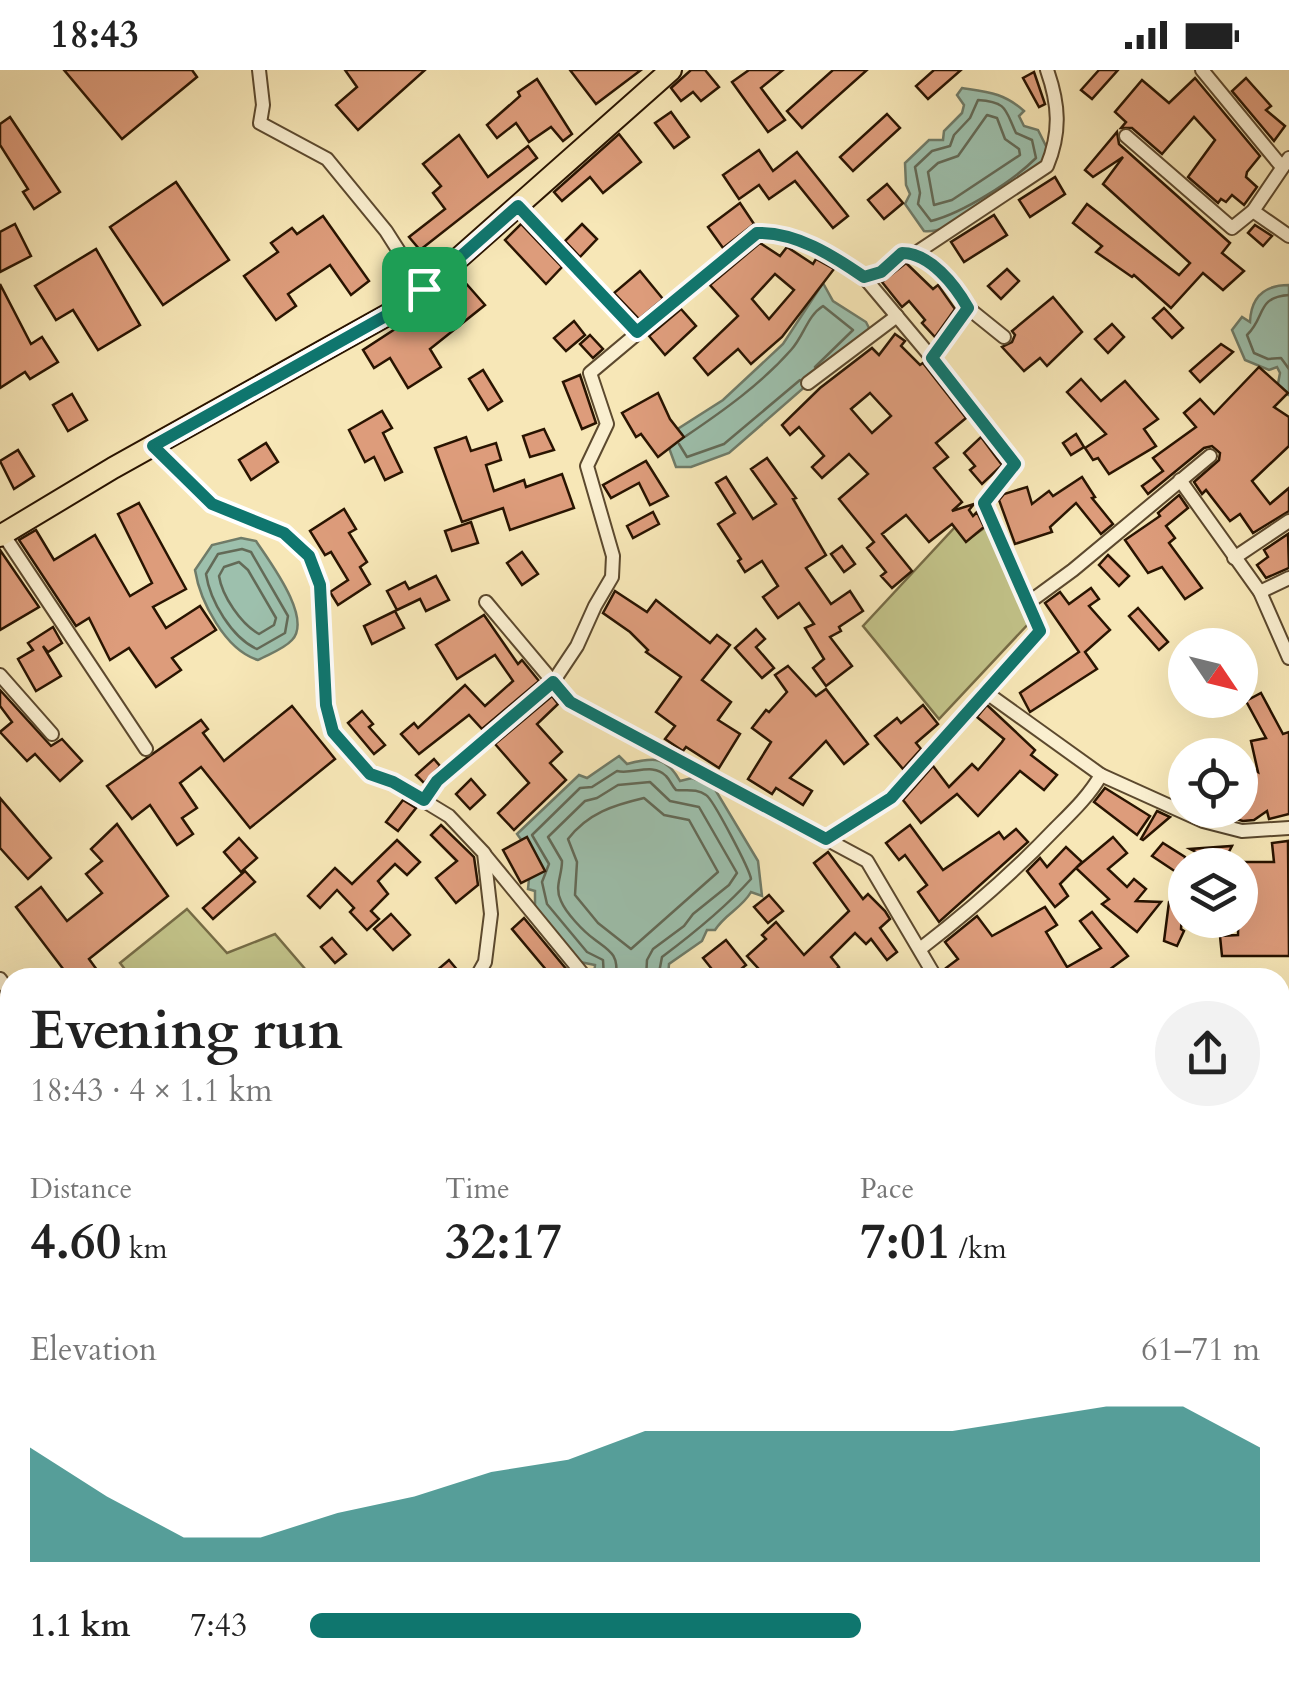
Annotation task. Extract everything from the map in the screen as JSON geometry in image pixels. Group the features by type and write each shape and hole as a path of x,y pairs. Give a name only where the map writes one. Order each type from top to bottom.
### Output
{"main road":[{"path":"2,535 407,304 671,70"}],"street":[{"path":"259,70 263,105 260,123 327,160 386,231 424,289"},
{"path":"864,277 881,272 902,253 916,253 1047,166 1058,123 1056,97 1047,70"},
{"path":"1126,136 1232,228 1253,211 1286,162 1202,70"},
{"path":"518,206 637,332"},
{"path":"1253,211 1289,236"},
{"path":"424,800 437,781 553,682 577,646 612,577 613,556 587,466 607,424 590,373 757,233 777,232 836,257 864,277 1015,464 984,503 1040,631 891,798 826,839"},
{"path":"916,253 943,275 968,308 1004,338"},
{"path":"932,358 968,308"},
{"path":"808,383 897,316"},
{"path":"153,446 212,504 284,533 309,556 320,585 326,705 333,732 370,774 424,800 466,831 578,968"},
{"path":"1028,603 1210,456"},
{"path":"1180,480 1260,592 1289,658"},
{"path":"1234,558 1289,522"},
{"path":"2,535 146,750"},
{"path":"1260,592 1289,578"},
{"path":"486,602 570,702 868,861 930,968"},
{"path":"0,675 52,734"},
{"path":"984,692 1101,775 1203,822 1242,831 1289,828"},
{"path":"920,950 978,905 1029,856 1092,791 1101,775"},
{"path":"481,968 491,914 484,853"}],"green space":[{"path":"956,526 966,541 987,526 1031,621 939,719 863,626"},
{"path":"187,909 227,953 275,934 304,968 124,968 120,963"}],"water":[{"path":"962,88 1002,97 1024,111 1019,116 1024,126 1038,130 1047,148 1046,164 953,225 924,231 905,204 910,194 905,163 929,140 943,140 944,131 962,113 964,105 957,95"},
{"path":"823,283 833,301 866,322 870,330 729,453 691,467 676,467 665,437 723,400 783,344"},
{"path":"1289,285 1289,395 1277,389 1277,367 1269,370 1245,360 1232,330 1242,317 1250,322 1256,299 1266,290"},
{"path":"241,538 256,541 287,590 297,618 292,640 258,660 235,646 216,623 202,596 195,570 212,545"},
{"path":"619,756 627,764 658,760 670,767 680,781 692,778 713,786 758,861 762,896 751,892 715,930 707,930 702,941 669,968 595,968 580,962 535,906 535,891 528,889 529,879 540,866 517,834 579,775 587,778"}],"building":[{"path":"64,70 192,70 197,77 122,139"},
{"path":"345,70 425,70 358,130 336,105 357,87"},
{"path":"570,70 641,70 596,104"},
{"path":"691,70 705,70 719,87 701,101 693,92 681,101 671,88"},
{"path":"749,70 783,70 761,88 785,120 768,132 732,82"},
{"path":"833,70 867,70 802,128 787,111"},
{"path":"934,70 961,70 928,99 916,86"},
{"path":"1099,70 1118,70 1092,99 1081,90"},
{"path":"1034,72 1045,104 1039,107 1023,78"},
{"path":"1195,78 1260,156 1247,172 1246,177 1257,187 1244,205 1232,195 1226,202 1221,199 1218,203 1188,177 1215,140 1194,117 1162,154 1132,128 1121,128 1126,122 1115,112 1142,80 1169,103"},
{"path":"1246,78 1271,106 1266,110 1285,126 1274,141 1232,91"},
{"path":"537,79 572,134 563,141 551,127 529,142 516,123 497,138 487,125 520,96 518,92"},
{"path":"671,112 689,137 674,148 655,123"},
{"path":"887,114 900,128 853,171 840,157"},
{"path":"10,117 60,192 34,209 23,192 28,189 0,145 0,124"},
{"path":"1117,132 1119,144 1230,243 1222,253 1244,271 1223,290 1203,273 1171,308 1134,275 1096,252 1102,246 1073,223 1087,204 1179,275 1190,263 1103,184 1123,157 1093,177 1085,170"},
{"path":"619,134 641,162 603,193 590,177 562,201 554,192"},
{"path":"459,135 488,177 528,146 537,158 420,250 409,237 445,209 433,193 441,186 423,164"},
{"path":"759,150 773,171 797,152 848,216 833,228 795,181 769,199 759,185 739,199 723,175"},
{"path":"1055,177 1065,194 1030,217 1019,200"},
{"path":"176,182 229,260 163,305 110,227"},
{"path":"887,184 903,203 884,219 868,200"},
{"path":"740,203 754,224 723,248 708,227"},
{"path":"994,215 1007,235 964,262 951,242"},
{"path":"323,216 369,281 351,295 330,265 288,294 296,306 276,320 244,276 278,252 271,243 292,228 297,234"},
{"path":"15,224 31,256 0,272 0,232"},
{"path":"521,224 562,267 546,284 505,240"},
{"path":"582,224 597,239 580,257 565,241"},
{"path":"1255,225 1272,236 1263,246 1248,233"},
{"path":"760,243 780,256 787,247 813,264 816,259 834,269 782,337 751,364 738,349 708,375 694,358 738,316 710,285","holes":["775,274 794,290 769,319 752,299"]},
{"path":"96,249 140,325 98,350 73,310 56,320 35,286"},
{"path":"906,263 933,289 938,285 955,309 935,337 909,301 902,307 882,282"},
{"path":"1007,269 1019,281 1001,299 988,286"},
{"path":"640,271 663,299 639,319 614,293"},
{"path":"463,280 485,305 430,349 441,367 408,388 390,358 374,368 363,350 415,316 417,320"},
{"path":"0,284 31,344 42,337 58,362 30,379 25,372 0,388"},
{"path":"1053,297 1082,332 1047,366 1040,358 1024,371 1002,347 1012,342 1012,331"},
{"path":"1164,308 1183,328 1172,338 1153,318"},
{"path":"681,309 696,326 665,355 649,336"},
{"path":"574,321 585,335 566,351 554,338"},
{"path":"1112,324 1124,337 1108,353 1095,339"},
{"path":"895,334 905,341 901,346 920,365 923,363 966,418 936,443 948,457 934,468 962,502 952,511 974,504 969,510 973,516 977,512 984,527 966,542 952,524 929,542 906,515 882,534 912,571 892,588 881,576 886,572 867,548 874,542 839,499 868,474 849,454 822,478 812,467 824,456 799,427 790,435 782,425 820,388 872,348 879,355","holes":["870,393 891,416 872,433 851,409"]},
{"path":"590,335 603,349 593,358 580,344"},
{"path":"1221,344 1233,352 1200,382 1190,371"},
{"path":"1259,367 1288,393 1274,407 1289,417 1289,446 1252,481 1270,504 1289,488 1289,511 1253,533 1240,514 1230,521 1206,490 1202,494 1194,482 1219,460 1220,453 1212,446 1204,448 1148,494 1142,486 1163,471 1153,458 1196,427 1184,413 1200,399 1214,414"},
{"path":"483,370 502,401 488,410 469,379"},
{"path":"580,375 596,423 582,429 563,382"},
{"path":"1081,379 1101,401 1125,381 1158,419 1144,429 1156,446 1109,474 1098,458 1093,460 1085,448 1106,434 1067,392"},
{"path":"658,393 684,437 658,457 641,434 636,437 622,413"},
{"path":"72,394 87,420 68,431 53,405"},
{"path":"382,411 392,428 383,433 402,472 385,480 374,457 365,462 349,430"},
{"path":"544,429 554,450 530,457 523,436"},
{"path":"1076,434 1084,447 1071,455 1063,443"},
{"path":"466,437 471,451 496,443 501,460 486,465 494,491 524,480 526,487 562,474 574,508 510,530 503,508 462,522 435,448"},
{"path":"981,437 1002,465 982,484 970,470 975,466 964,453"},
{"path":"266,443 278,462 251,480 239,460"},
{"path":"18,450 34,476 14,489 0,461"},
{"path":"767,458 796,498 793,499 826,555 806,568 831,604 850,591 863,611 830,637 852,666 826,686 813,668 824,659 805,628 814,624 799,603 778,618 763,597 778,586 762,561 745,572 718,524 735,513 716,483 726,477 753,519 776,504 751,469"},
{"path":"646,461 668,496 650,505 639,483 611,498 603,485"},
{"path":"1082,477 1095,497 1092,498 1113,524 1101,534 1076,503 1050,527 1052,532 1015,544 999,500 1004,494 1027,487 1032,504 1049,491 1053,496"},
{"path":"1179,495 1188,508 1166,526 1175,538 1169,543 1202,588 1185,599 1162,567 1148,573 1125,540 1160,516 1158,513"},
{"path":"139,503 186,589 153,607 166,628 200,606 216,630 172,658 181,670 156,687 129,648 110,660 89,618 76,626 19,540 36,530 54,560 95,535 130,596 152,583 118,514"},
{"path":"344,509 356,529 349,533 367,562 360,567 370,584 338,605 330,592 348,580 331,552 325,555 310,531"},
{"path":"653,512 659,524 633,538 627,526"},
{"path":"471,522 478,543 452,551 445,531"},
{"path":"1288,534 1289,568 1266,578 1257,565 1268,557 1264,550"},
{"path":"842,546 855,564 844,572 831,554"},
{"path":"0,550 39,607 0,630"},
{"path":"522,552 538,574 522,585 507,563"},
{"path":"1108,555 1129,576 1119,586 1099,565"},
{"path":"436,576 449,600 426,611 420,599 397,610 387,591 405,582 409,589"},
{"path":"1091,588 1099,599 1089,606 1110,630 1085,652 1097,669 1030,712 1020,693 1079,652 1045,603 1060,592 1069,604"},
{"path":"615,591 647,612 656,600 710,643 717,635 730,645 702,680 731,702 718,720 740,734 719,768 665,739 675,726 656,712 681,677 603,613"},
{"path":"1138,608 1168,642 1159,650 1129,616"},
{"path":"395,611 404,628 372,644 364,626"},
{"path":"484,615 518,664 522,660 539,681 482,729 469,715 419,754 401,734 414,723 418,728 465,685 485,706 513,681 495,655 457,679 436,645"},
{"path":"53,627 62,643 48,652 43,646 61,676 36,691 18,659 33,650 28,643"},
{"path":"756,629 765,639 756,647 774,668 762,678 735,648"},
{"path":"788,666 816,696 826,689 868,744 844,764 826,741 790,778 812,791 803,805 776,788 772,794 748,779 771,742 752,728 787,692 775,675"},
{"path":"0,690 51,746 62,739 82,761 60,781 35,754 27,761 0,732 12,722 0,706"},
{"path":"1261,693 1283,734 1289,732 1289,814 1269,819 1267,811 1258,817 1258,740 1266,738 1255,718"},
{"path":"552,696 558,704 537,724 562,752 550,763 566,780 514,830 498,813 529,783 495,744"},
{"path":"923,705 938,724 916,743 921,749 903,769 875,736 897,718 901,723"},
{"path":"987,705 1035,750 1031,755 1057,775 1044,790 1020,771 978,816 957,794 921,823 903,800 933,766 949,787 972,764 978,770 1004,739 977,717"},
{"path":"292,706 335,759 250,828 201,767 180,783 197,808 182,818 193,834 177,845 150,805 132,819 107,786 201,720 208,729 203,733 224,761"},
{"path":"362,711 373,724 369,727 385,745 374,754 348,723"},
{"path":"434,759 440,766 424,783 416,775"},
{"path":"471,779 485,795 470,809 456,794"},
{"path":"1105,788 1150,816 1137,835 1094,802"},
{"path":"0,798 51,858 28,879 0,848"},
{"path":"403,800 416,808 398,831 386,822"},
{"path":"1157,811 1168,816 1143,840"},
{"path":"117,824 168,896 89,959 96,968 62,968 16,907 41,887 67,921 102,893 86,874 102,861 91,849"},
{"path":"441,825 474,857 478,885 456,903 436,878 457,861 431,835"},
{"path":"910,825 943,870 999,832 1004,839 1016,829 1028,842 939,922 918,892 927,885 905,855 899,860 886,843"},
{"path":"527,837 545,871 521,883 503,850"},
{"path":"1113,837 1127,853 1108,869 1127,887 1134,879 1146,889 1136,901 1161,902 1137,932 1102,904 1109,899 1076,868"},
{"path":"239,838 257,858 241,872 224,852"},
{"path":"397,840 420,862 407,875 395,864 378,881 388,894 371,911 379,919 367,930 337,890 320,908 308,896 335,868 352,884"},
{"path":"1288,841 1289,956 1222,956 1220,938 1258,938 1258,862 1274,862 1272,843"},
{"path":"1163,843 1171,848 1168,867 1152,856"},
{"path":"1066,847 1082,862 1060,884 1068,896 1055,907 1027,871 1040,858 1047,867"},
{"path":"828,852 863,899 868,894 885,911 890,919 880,928 897,952 887,960 871,939 866,944 855,933 831,957 838,968 758,968 747,956 766,939 762,935 776,922 804,955 849,911 814,863"},
{"path":"245,871 255,882 213,919 203,908"},
{"path":"769,895 783,911 768,923 754,907"},
{"path":"1045,907 1057,925 1046,932 1067,967 1101,948 1080,921 1092,912 1128,956 1112,968 946,968 958,959 945,942 977,916 992,936"},
{"path":"1168,910 1168,938 1181,938 1177,946 1164,941"},
{"path":"391,914 410,935 393,950 374,929"},
{"path":"524,918 565,968 545,968 512,929"},
{"path":"332,938 346,954 335,963 321,947"},
{"path":"726,940 746,965 711,968 703,958"},
{"path":"449,960 456,968 440,968"}],"route":[{"path":"518,206 637,332 757,233 777,232 795,239 836,257 864,277 881,272 902,253 916,253 959,291 968,308 932,358 1015,464 984,503 1040,631 891,798 826,839 570,702 553,682 437,781 424,800 370,774 333,732 326,705 320,585 309,556 284,533 212,504 153,446 407,304 424,289 518,206"}]}
